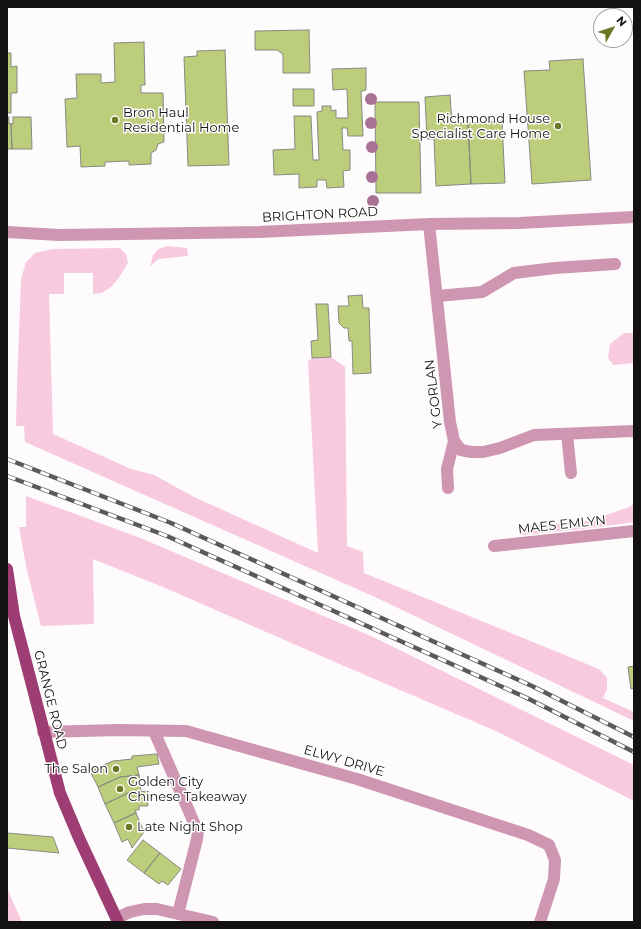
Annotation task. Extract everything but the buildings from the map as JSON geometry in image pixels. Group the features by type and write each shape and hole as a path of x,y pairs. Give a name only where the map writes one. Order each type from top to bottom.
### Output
{"main road":[{"name":"GRANGE ROAD","path":"7,569 10,616 60,793 79,838 118,920"}],"street":[{"name":"BRIGHTON ROAD","path":"7,232 59,235 259,232 429,224 519,223 634,217"},
{"name":"Y GORLAN","path":"429,224 450,422 454,441 461,450 483,452 500,448 534,435 634,431"},
{"path":"437,296 482,292 514,273 555,268 615,264"},
{"path":"567,434 571,473"},
{"path":"448,488 447,469 454,441"},
{"name":"MAES EMLYN","path":"494,546 634,531"},
{"name":"ELWY DRIVE","path":"44,732 118,730 186,732 357,779 528,835 549,844 555,860 554,879 540,922"},
{"path":"154,731 198,832 178,914"},
{"path":"118,920 130,912 144,909 157,909 213,922"}],"shaded area":[{"path":"167,246 187,248 188,256 158,259 150,267 153,255 158,249"},
{"path":"120,248 126,254 128,263 112,286 102,293 93,294 93,273 64,273 64,294 49,294 53,434 131,469 154,475 194,497 318,553 308,361 312,358 331,357 345,367 347,546 363,552 364,573 599,669 607,678 607,689 603,698 634,712 634,721 375,597 25,442 24,426 16,426 21,279 26,262 35,253 53,249"},
{"path":"624,333 634,333 634,363 613,365 608,358 610,344"},
{"path":"26,496 138,537 373,637 634,765 634,801 498,732 163,587 93,559 94,624 41,626 26,566 19,527 26,527"},
{"path":"634,504 634,522 522,535 520,529 526,526 589,521"},
{"path":"7,888 22,922 7,922"}],"railway":[{"path":"7,459 171,523 532,686 634,737"},
{"path":"7,476 167,536 527,698 634,752"}],"place":[{"name":"Bron Haul Residential Home","path":"115,120"},
{"name":"Richmond House Specialist Care Home","path":"558,126"},
{"name":"The Salon","path":"116,769"},
{"name":"Golden City Chinese Takeaway","path":"120,789"},
{"name":"Late Night Shop","path":"129,827"}]}
